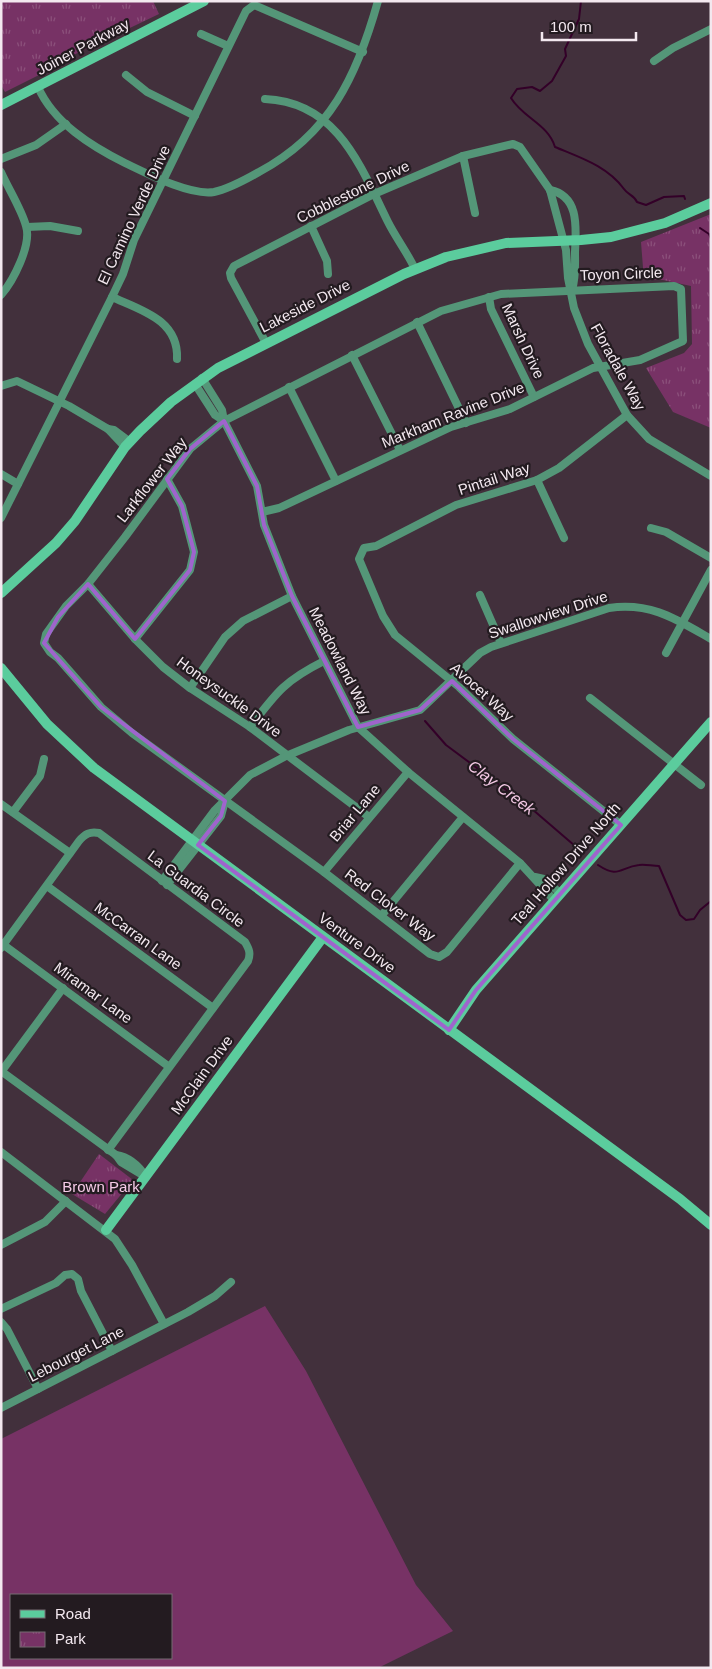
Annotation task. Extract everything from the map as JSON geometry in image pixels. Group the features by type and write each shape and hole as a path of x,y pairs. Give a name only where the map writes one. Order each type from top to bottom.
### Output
{"street":[{"name":"Joiner Parkway","path":"1,106 204,1"},
{"path":"38,87 44,100 66,124 81,137 115,158 163,182 213,192 242,181 298,148 324,120 348,85 363,52 378,1"},
{"name":"El Camino Verde Drive","path":"1,518 112,297 123,274 134,240 246,11 254,5 363,52"},
{"path":"654,61 673,48 711,29"},
{"path":"201,34 228,46"},
{"path":"126,74 147,92 195,116"},
{"path":"265,99 293,102 324,120 347,144 415,269"},
{"path":"1,160 36,145 66,124"},
{"name":"Cobblestone Drive","path":"266,343 231,278 231,269 237,263 374,194 464,156 513,144 520,148 550,190 564,240"},
{"path":"464,156 475,213"},
{"path":"1,172 27,227 21,261 11,283 1,295"},
{"name":"Cobblestone Drive","path":"550,190 560,193 574,211 576,240"},
{"name":"Lakeside Drive","path":"1,594 29,570 64,534 127,445 160,411 198,381 266,343 415,269 486,246 519,242 576,240 628,233 664,223 711,203"},
{"path":"27,227 50,226 78,232"},
{"path":"311,226 327,261 328,274"},
{"name":"Floradale Way","path":"564,240 568,278 580,326 627,415 649,439 711,476"},
{"name":"Floradale Way","path":"572,290 576,278 576,240"},
{"name":"Toyon Circle","path":"572,290 674,286 681,289 683,341 640,360 600,366"},
{"name":"Larkflower Way","path":"225,800 132,733 101,707 58,658 50,652 44,643 46,634 66,606 88,584 190,449 224,421 352,354 441,311 488,297 572,290"},
{"path":"112,297 163,323 176,341 177,359"},
{"name":"Marsh Drive","path":"488,297 534,397"},
{"path":"417,322 466,423"},
{"path":"352,354 400,450"},
{"name":"Markham Ravine Drive","path":"262,512 279,508 400,450 466,423 501,413 600,366"},
{"path":"1,386 17,381 60,401 108,430 114,430 127,445"},
{"name":"Meadowland Way","path":"198,381 215,415 224,421 257,486 270,545 292,596 358,727 408,772 520,862 535,877 538,885 558,897"},
{"path":"289,386 336,481"},
{"name":"Pintail Way","path":"360,554 364,548 376,546 456,506 537,480 559,468 627,415"},
{"path":"1,474 18,484"},
{"path":"135,639 190,570 194,552 182,506 167,479"},
{"path":"537,480 564,538"},
{"path":"651,528 666,532 711,558"},
{"name":"Avocet Way","path":"360,554 388,626 404,643 452,681 513,739 621,825"},
{"path":"666,653 711,570"},
{"name":"Honeysuckle Drive","path":"88,584 135,639 164,667 190,688 250,727 369,817"},
{"path":"480,595 501,643"},
{"path":"190,688 225,637 243,621 292,596"},
{"name":"Swallowview Drive","path":"165,883 195,842 220,816 225,800 250,775 286,756 358,727 420,710 480,653 501,643 609,608 628,606 660,612 711,639"},
{"path":"250,727 281,687 291,679 324,661"},
{"name":"Venture Drive","path":"1,668 62,740 94,768 680,1199 711,1226"},
{"path":"590,698 701,785"},
{"name":"Teal Hollow Drive North","path":"448,1030 476,990 711,722"},
{"path":"14,812 40,776 44,759"},
{"name":"Briar Lane","path":"324,872 408,772"},
{"name":"Red Clover Way","path":"225,800 382,915 430,954 439,957 447,952 520,862"},
{"path":"1,804 70,853"},
{"path":"382,915 463,817"},
{"name":"La Guardia Circle","path":"2,945 85,835 99,833 245,942 250,954 248,960 168,1066 108,1150"},
{"name":"McCarran Lane","path":"47,886 213,1008"},
{"name":"McClain Drive","path":"106,1230 323,937"},
{"name":"Miramar Lane","path":"2,945 168,1066"},
{"path":"63,988 1,1071 116,1155 121,1162 146,1178"},
{"path":"1,1152 106,1230 129,1259 164,1324"},
{"path":"1,1245 45,1222 66,1201"},
{"path":"1,1309 56,1283 65,1275 72,1274 78,1279 81,1291 112,1351"},
{"name":"Lebourget Lane","path":"1,1408 202,1304 231,1282"},
{"path":"1,1322 7,1329 38,1389"}],"highlighted area":[{"path":"224,421 257,486 264,525 292,596 358,727 420,710 452,681 513,739 621,825 476,990 449,1030 198,845 221,816 225,801 101,707 44,643 58,617 88,584 135,639 190,570 194,552 182,506 167,479 190,449"}],"green space":[{"path":"1,1 153,1 159,14 63,60 55,67 5,92 1,85"},
{"path":"711,214 711,428 673,412 646,368 684,353 692,344 691,286 663,280 644,280 641,242"},
{"name":"Brown Park","path":"99,1154 133,1180 105,1214 72,1194"},
{"path":"265,1306 306,1371 416,1585 453,1631 378,1668 1,1668 1,1439"}],"waterway":[{"path":"581,1 579,19 565,49 566,56 552,81 540,91 532,87 517,89 511,98 522,111 547,132 555,147 584,159 610,174 637,202 646,205 664,197 684,196 685,199"},
{"path":"700,228 709,234 711,239"},
{"name":"Clay Creek","path":"425,721 446,745 532,809 582,852"},
{"name":"Clay Creek","path":"598,865 615,872 639,865 659,866 680,915 686,920 694,919 700,910 711,901"}]}
